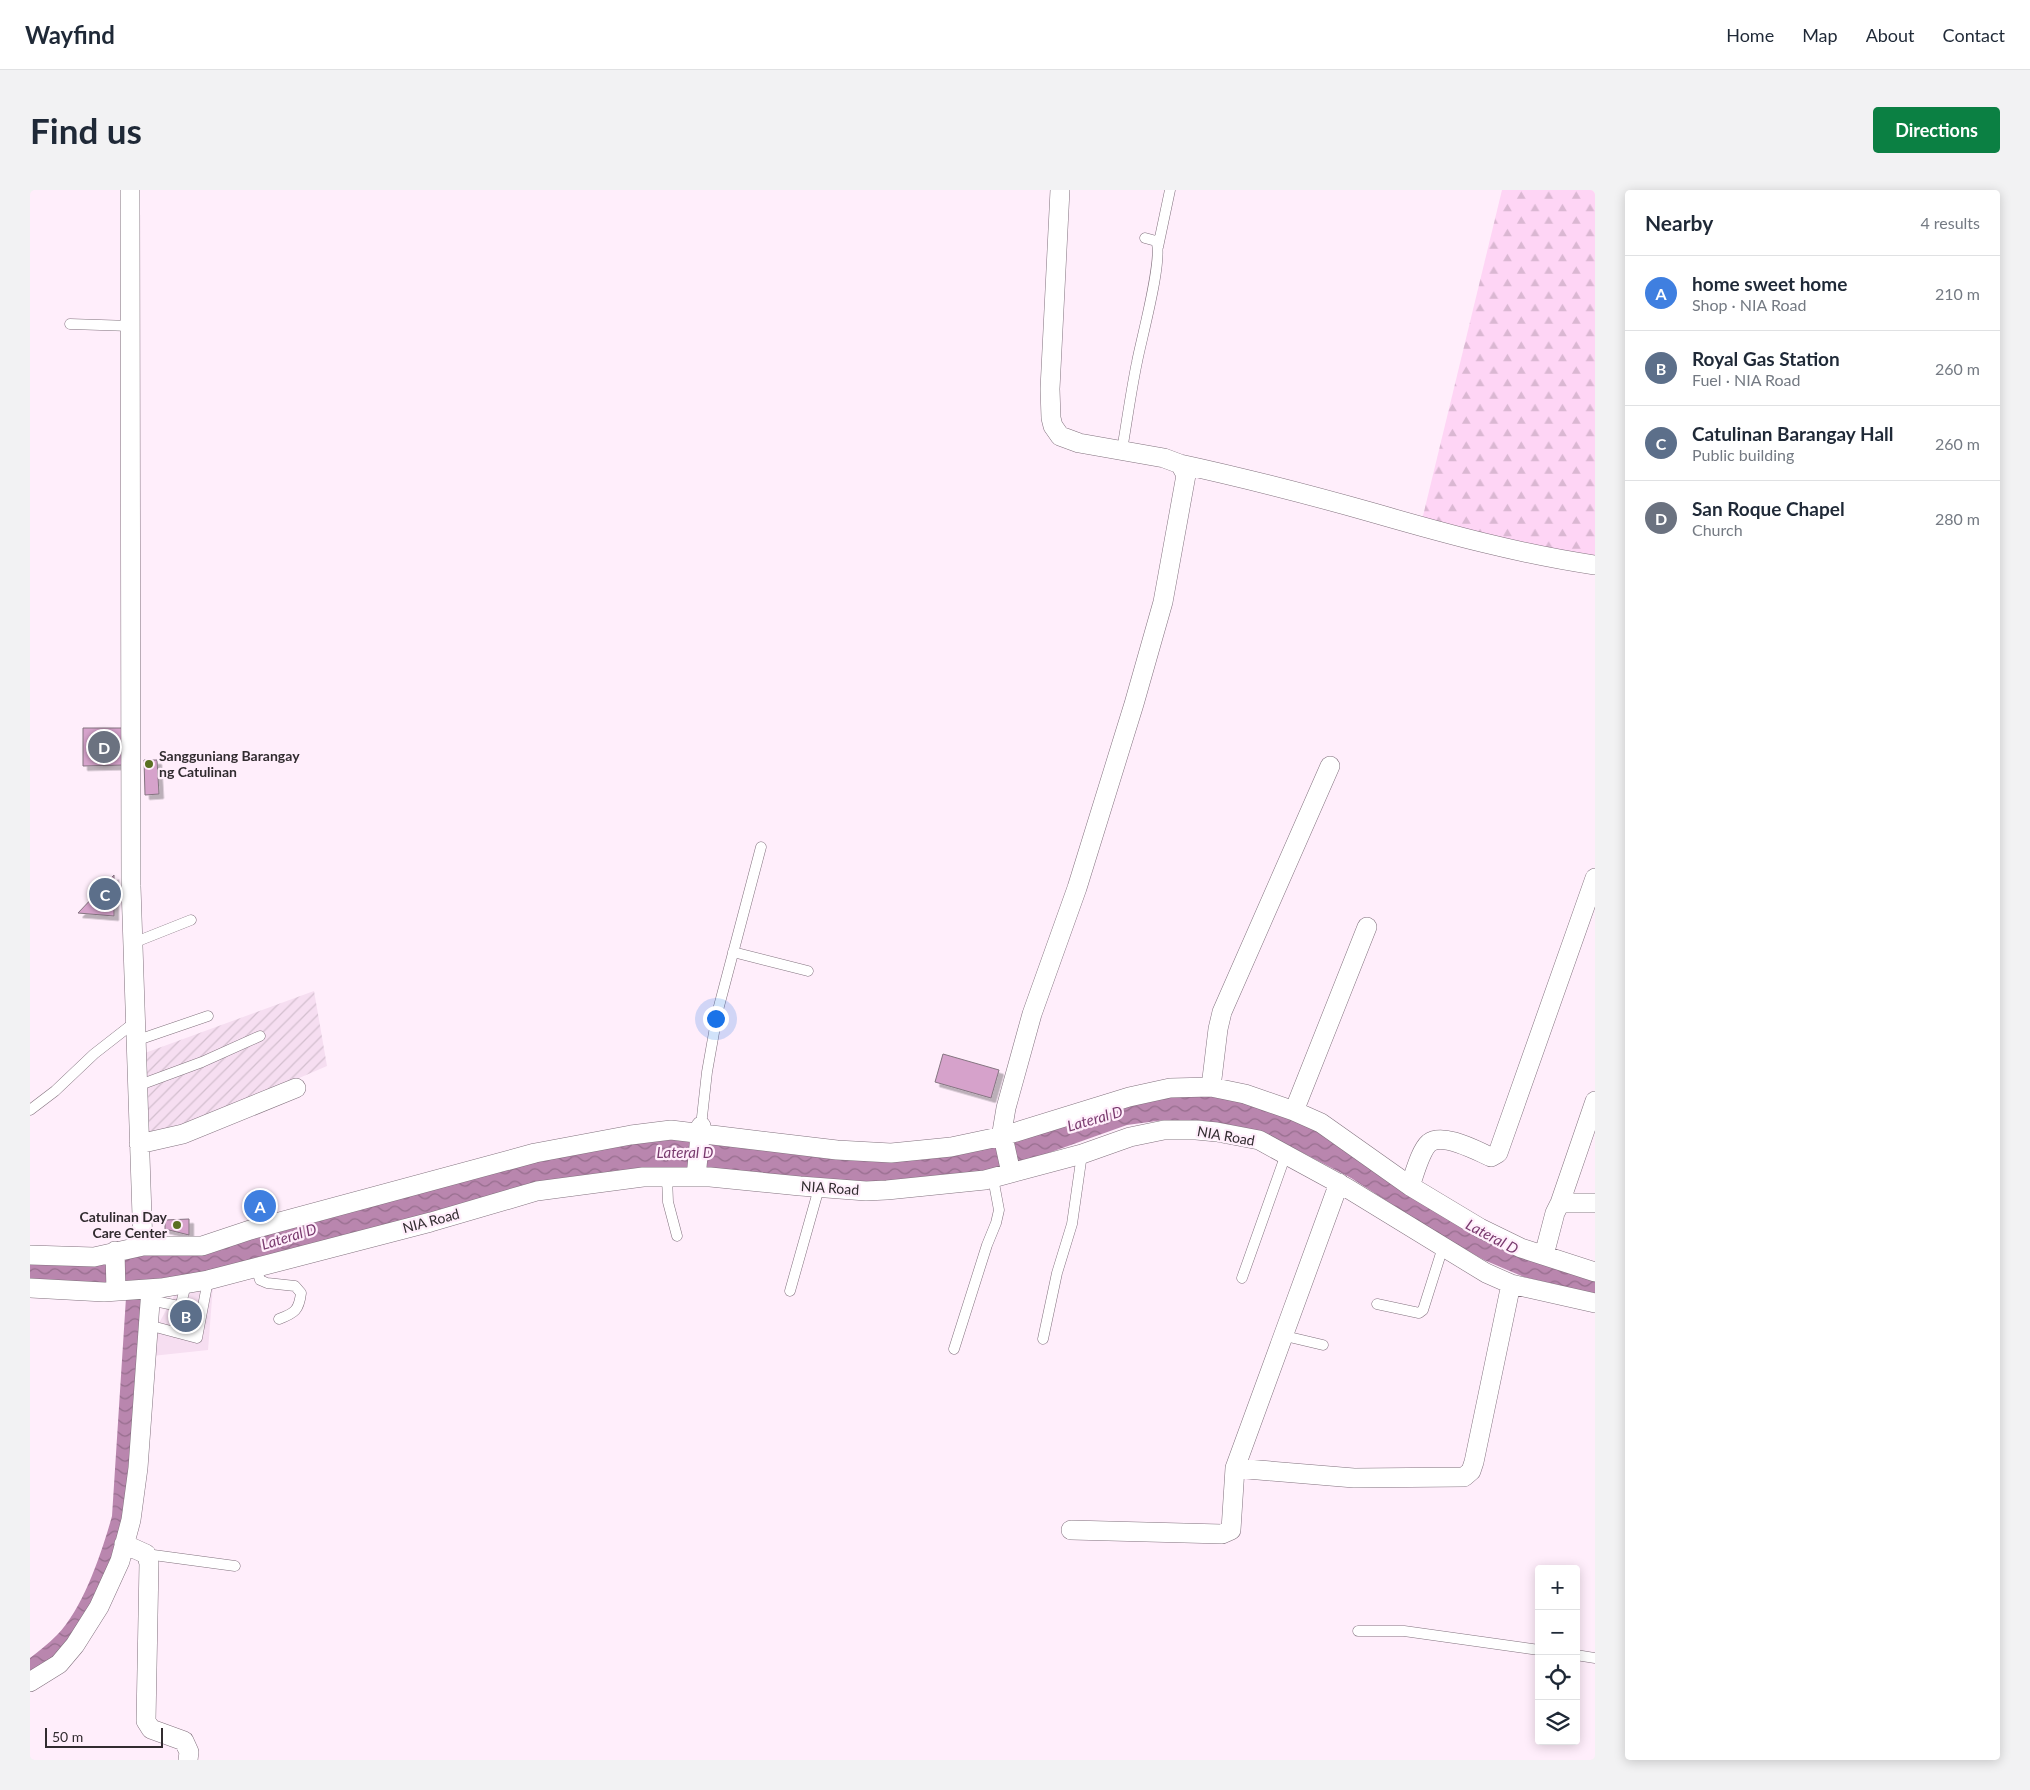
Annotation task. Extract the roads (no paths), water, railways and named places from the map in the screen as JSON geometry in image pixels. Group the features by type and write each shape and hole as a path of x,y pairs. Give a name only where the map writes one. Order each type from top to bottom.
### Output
{"street":[{"path":"130,190 131,886 136,1086 143,1246"},
{"path":"1060,190 1050,389 1050,418 1060,436 1079,443 1164,458 1180,464 1373,513 1435,531 1533,554 1595,565"},
{"path":"1010,1170 1004,1139 1006,1108 1032,1014 1077,888 1134,704 1163,602 1186,475 1180,464"},
{"path":"1211,1087 1222,1012 1330,766"},
{"path":"1410,1186 1423,1152 1429,1143 1440,1139 1492,1156 1498,1153 1595,878"},
{"path":"1294,1111 1367,927"},
{"path":"30,1255 115,1256 143,1246 202,1246 250,1230 535,1153 587,1142 671,1130 837,1150 891,1153 1004,1139 1129,1097 1170,1088 1211,1087 1245,1094 1294,1111 1320,1123 1410,1186 1480,1228 1521,1248 1595,1272"},
{"path":"139,1144 183,1134 296,1088"},
{"path":"1544,1255 1555,1213 1591,1126 1595,1101"},
{"name":"NIA Road","path":"30,1288 104,1292 133,1291 208,1280 431,1222 537,1191 643,1177 667,1177 696,1173 819,1188 866,1191 887,1190 993,1178 1010,1170 1082,1154 1130,1137 1164,1130 1196,1130 1259,1140 1339,1183 1486,1273 1511,1284 1595,1303"},
{"path":"696,1173 701,1133"},
{"path":"1071,1530 1222,1534 1232,1530 1236,1468 1339,1183"},
{"path":"1560,1203 1595,1203"},
{"path":"30,1682 59,1664 75,1645 99,1607 120,1561 131,1520 138,1468 148,1325 115,1256"},
{"path":"1236,1468 1354,1478 1464,1477 1471,1471 1474,1462 1511,1284"},
{"path":"124,1544 146,1554 149,1563 146,1721 151,1728 184,1741 189,1752 188,1760"}],"lane":[{"path":"1122,450 1170,190"},
{"path":"1146,238 1156,241 1158,247"},
{"path":"70,324 131,326"},
{"path":"701,1133 707,1072 718,1010 761,847"},
{"path":"133,943 191,920"},
{"path":"733,952 808,971"},
{"path":"135,1041 208,1016"},
{"path":"30,1110 55,1091 94,1054 135,1022"},
{"path":"136,1086 202,1062 260,1036"},
{"path":"1043,1339 1056,1273 1072,1224 1082,1154"},
{"path":"1242,1278 1286,1154"},
{"path":"667,1177 668,1202 677,1236"},
{"path":"954,1349 999,1210 993,1178"},
{"path":"790,1291 819,1188"},
{"path":"1377,1304 1410,1312 1419,1313 1423,1310 1443,1247"},
{"path":"256,1267 260,1280 268,1283 295,1286 301,1292 300,1305 292,1315 279,1319"},
{"path":"148,1325 197,1338 208,1280"},
{"path":"174,1332 186,1284"},
{"path":"133,1291 180,1307 202,1312"},
{"path":"1285,1336 1323,1346"},
{"path":"146,1554 236,1566"},
{"path":"1358,1631 1404,1631 1535,1649"},
{"path":"1580,1656 1595,1658"}],"water":[{"name":"Lateral D","path":"1207,1093 1283,1113 1331,1138 1406,1191 1595,1278 1595,1294 1524,1277 1484,1260 1435,1232 1351,1178 1261,1131 1198,1120 1164,1120 1127,1125 984,1176 888,1184 678,1168 163,1281 126,1519 114,1558 92,1606 55,1659 30,1675 30,1658 57,1635 66,1624 83,1595 97,1563 112,1516 127,1282 107,1284 30,1281 30,1262 92,1263 537,1158 683,1136 891,1160 1150,1096"}],"place":[{"name":"San Roque Chapel","path":"104,747"},
{"name":"Sangguniang Barangay ng Catulinan","path":"149,764"},
{"name":"Catulinan Barangay Hall","path":"105,894"},
{"name":"home sweet home","path":"260,1206"},
{"name":"Catulinan Day Care Center","path":"177,1225"},
{"name":"Royal Gas Station","path":"186,1316"}]}
